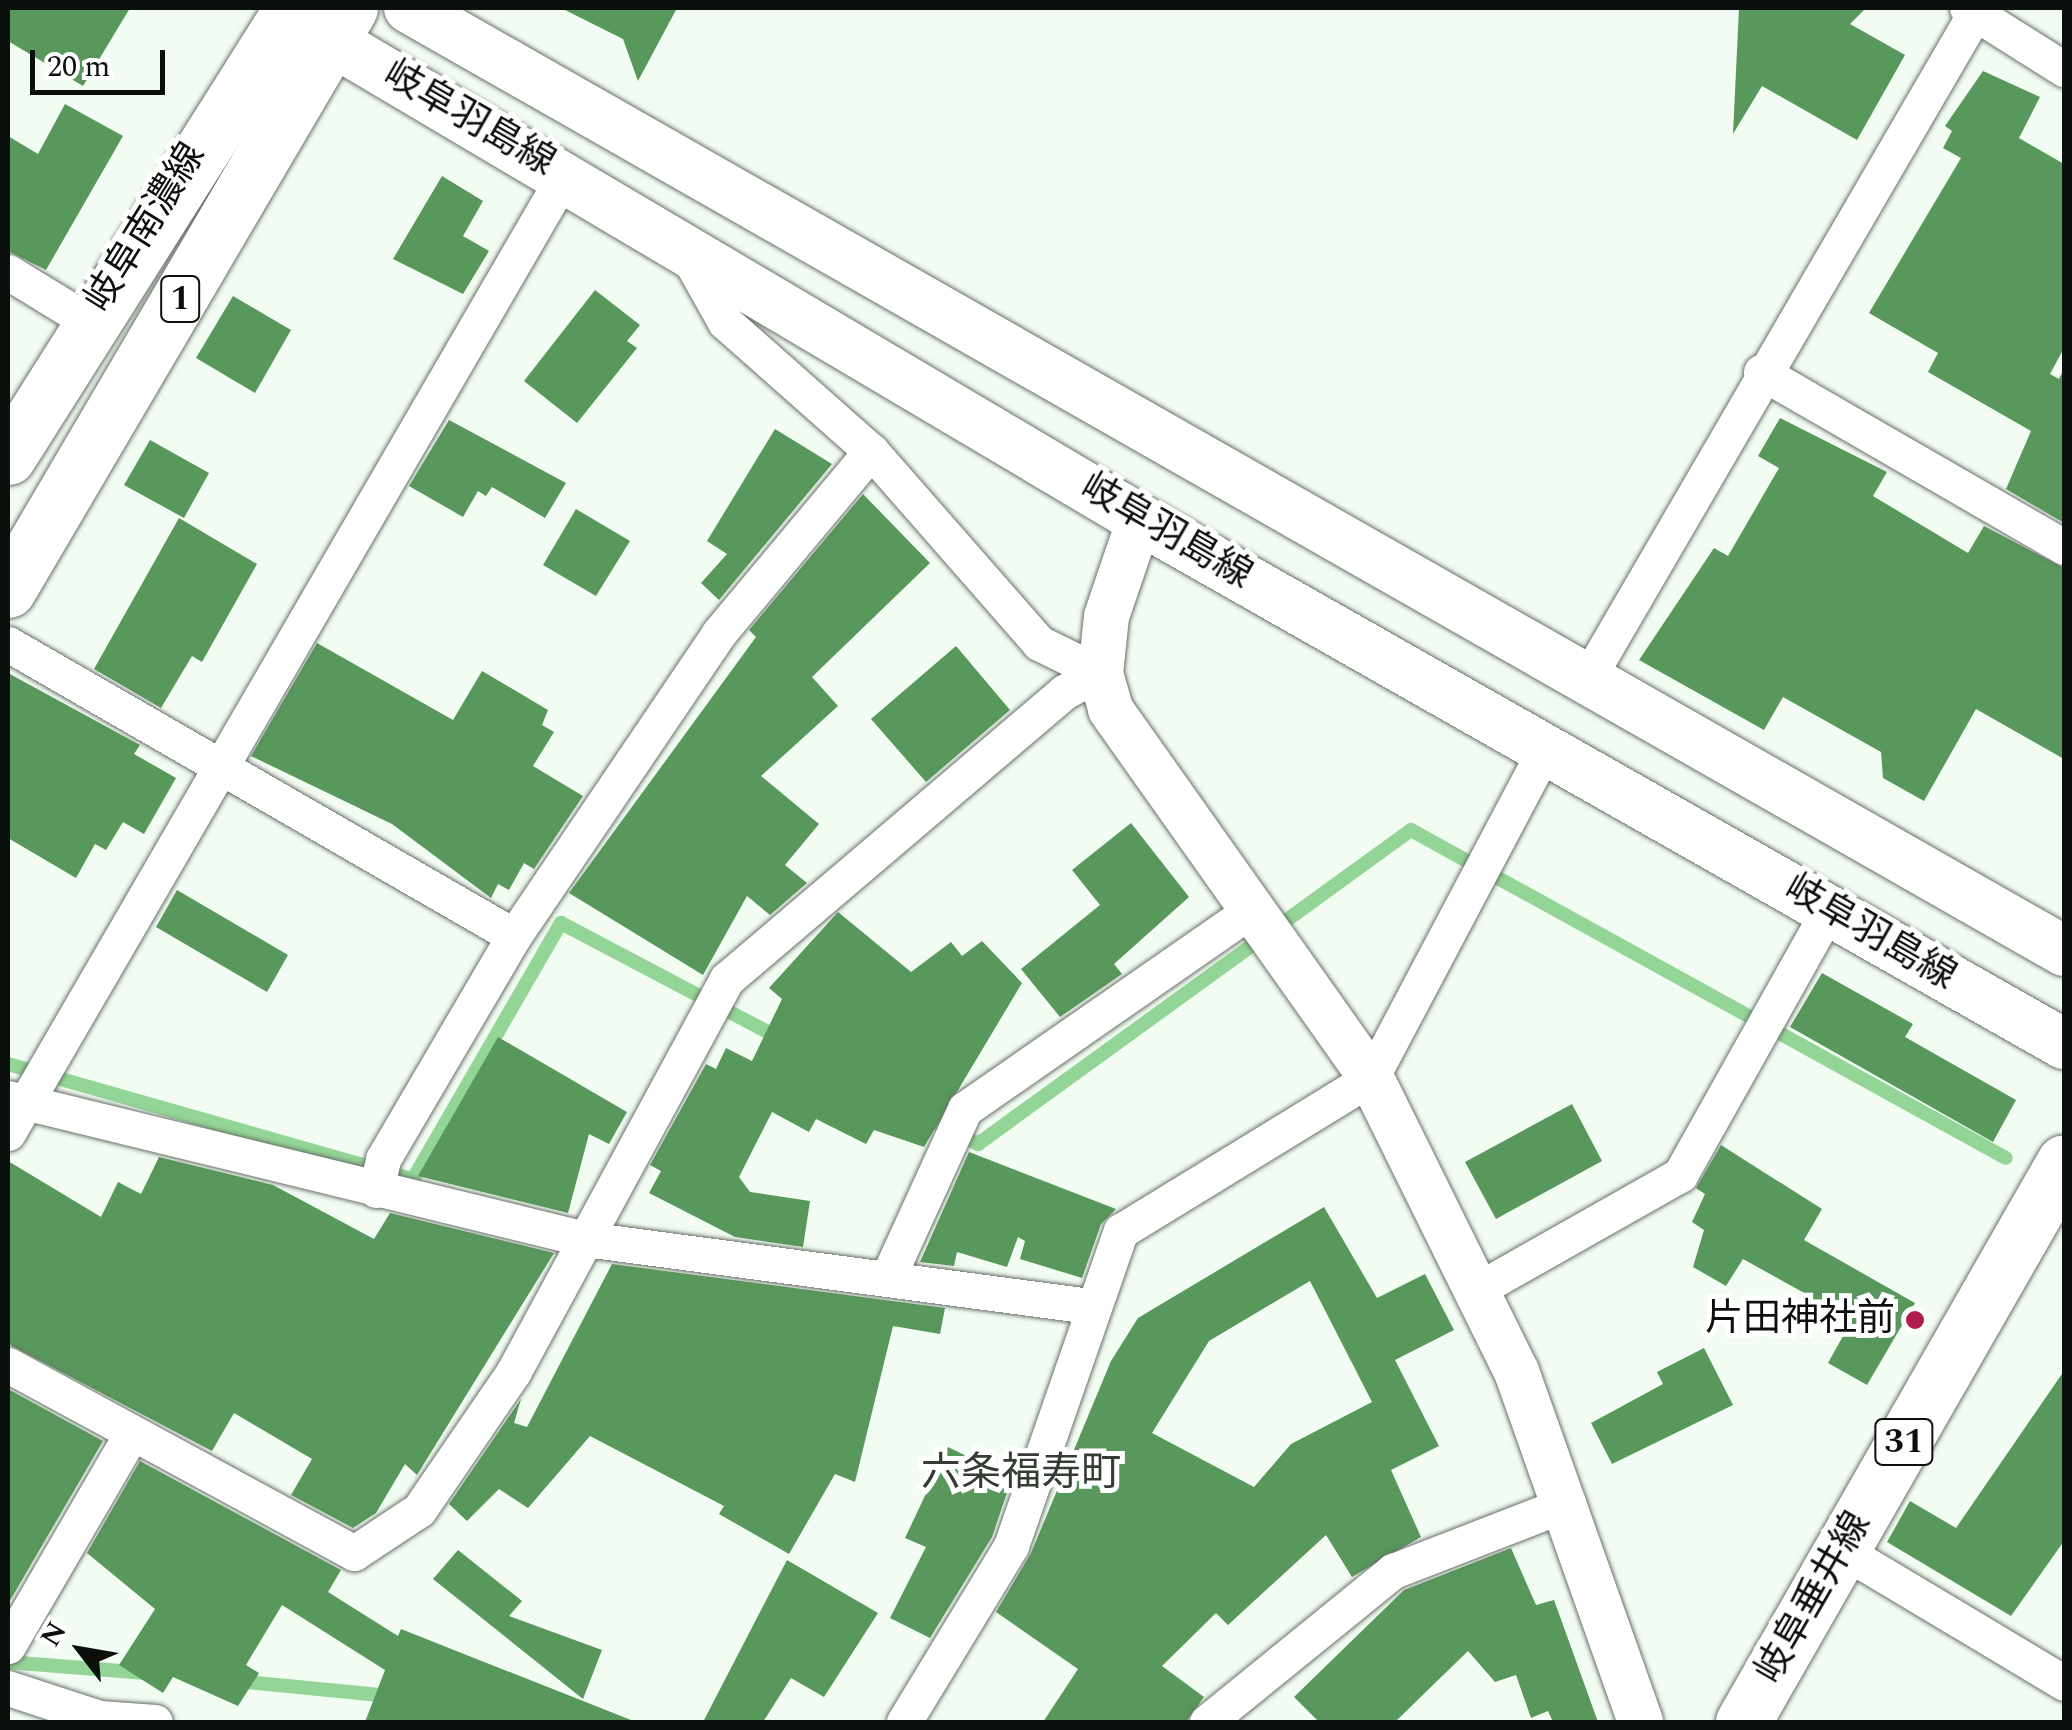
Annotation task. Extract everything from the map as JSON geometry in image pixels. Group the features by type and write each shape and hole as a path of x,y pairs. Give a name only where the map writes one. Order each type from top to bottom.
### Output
{"main road":[{"name":"岐阜羽島線","path":"410,8 1585,682 2064,950"},
{"name":"岐阜羽島線","path":"307,15 1139,519 2064,1044"},
{"name":"岐阜南濃線","path":"8,457 88,321 307,15"},
{"name":"岐阜南濃線","path":"8,590 307,15"},
{"name":"岐阜垂井線","path":"1743,1722 2064,1162"}],"street":[{"path":"1585,682 1972,9 2064,69"},
{"path":"565,174 222,769 14,1112 584,1239 1090,1306"},
{"path":"681,243 725,322 871,451 1039,643 1100,673"},
{"path":"8,272 88,321"},
{"path":"1761,372 2064,547"},
{"path":"376,1190 383,1159 514,936 719,633 871,451"},
{"path":"1139,519 1106,616 1100,673 1110,709 1371,1078 1480,1288 1568,1503 1640,1722"},
{"path":"8,644 514,936"},
{"path":"8,1365 354,1553 419,1510 514,1371 727,978 1064,692 1100,673"},
{"path":"904,1722 1011,1546 1090,1306 1121,1231 1371,1078 1546,748"},
{"path":"887,1279 965,1109 1251,910"},
{"path":"1480,1288 1680,1175 1829,910"},
{"path":"8,1646 132,1432"},
{"path":"1207,1722 1393,1571 1568,1503"},
{"path":"1842,1550 2064,1683"},
{"path":"8,1688 98,1720 155,1722"}],"building":[{"path":"8,8 130,8 83,86 8,41"},
{"path":"561,8 677,8 638,81 623,39"},
{"path":"1739,8 1866,8 1850,24 1905,55 1857,140 1762,86 1733,134"},
{"path":"1983,71 2040,97 2019,138 2064,164 2064,348 2050,374 2059,379 2064,369 2064,523 2006,489 2031,431 1928,372 1938,353 1869,313 1961,158 1943,148 1952,131 1945,126"},
{"path":"65,104 123,136 46,270 8,251 8,136 38,154"},
{"path":"442,176 483,201 463,236 489,251 463,294 393,259"},
{"path":"595,290 640,325 627,341 637,348 577,423 524,381"},
{"path":"233,296 291,330 255,393 196,358"},
{"path":"1780,418 1887,472 1873,496 1968,553 1984,526 2064,568 2064,759 1976,709 1924,801 1883,778 1881,752 1783,697 1764,730 1639,660 1714,548 1728,556 1779,468 1758,456"},
{"path":"449,420 566,483 545,518 492,487 486,496 478,491 463,517 409,486"},
{"path":"775,429 832,464 719,600 701,583 727,554 707,541"},
{"path":"150,440 209,473 184,518 124,485"},
{"path":"863,494 930,563 812,677 838,706 761,776 819,824 785,865 807,883 770,915 747,896 703,975 569,893 756,637 749,630"},
{"path":"576,509 630,541 596,596 543,565"},
{"path":"179,518 257,564 202,662 192,656 161,708 94,669"},
{"path":"317,643 453,720 482,671 548,710 542,725 554,732 533,766 583,796 534,869 524,863 509,890 498,884 491,898 392,824 251,756"},
{"path":"956,646 1010,710 926,782 871,719"},
{"path":"8,673 140,745 134,754 176,778 144,834 123,822 106,850 95,844 76,878 8,838"},
{"path":"1131,823 1189,897 1114,964 1122,974 1060,1017 1021,969 1100,905 1072,870"},
{"path":"177,890 288,955 267,992 156,927"},
{"path":"838,912 911,972 951,942 962,956 982,941 1022,983 924,1147 874,1130 866,1144 816,1119 809,1132 772,1112 739,1177 750,1192 810,1201 803,1247 735,1237 649,1193 661,1171 650,1165 706,1064 716,1069 726,1048 752,1061 782,999 769,988"},
{"path":"1822,973 1913,1024 1905,1037 2016,1100 1993,1142 1790,1027"},
{"path":"498,1037 627,1112 609,1144 589,1134 568,1213 418,1176"},
{"path":"1572,1104 1602,1161 1496,1219 1465,1162"},
{"path":"1721,1145 1822,1209 1804,1240 1915,1303 1867,1385 1828,1363 1847,1329 1803,1304 1808,1295 1743,1259 1726,1286 1693,1267 1704,1230 1692,1222 1705,1194 1696,1188"},
{"path":"969,1152 1116,1209 1101,1224 1082,1278 1020,1259 1025,1241 1018,1237 1007,1267 957,1252 954,1266 920,1262"},
{"path":"159,1157 273,1185 374,1239 390,1213 554,1253 417,1475 405,1464 376,1513 353,1528 291,1495 312,1459 234,1413 212,1451 8,1344 8,1161 101,1217 118,1182 141,1194"},
{"path":"1324,1207 1377,1298 1425,1274 1454,1330 1395,1360 1439,1446 1391,1470 1421,1537 1352,1577 1326,1535 1228,1625 1216,1613 1162,1666 1204,1697 1186,1722 1043,1722 1078,1669 996,1612 1031,1553 1111,1361 1138,1318","holes":["1310,1281 1372,1402 1291,1444 1254,1487 1152,1433 1209,1341"]},
{"path":"612,1264 945,1308 940,1334 893,1326 855,1482 835,1474 789,1554 719,1514 724,1506 590,1436 528,1508 499,1489 467,1521 449,1504 521,1399 514,1423 527,1427"},
{"path":"1704,1348 1733,1405 1612,1464 1591,1423 1663,1384 1657,1372"},
{"path":"2064,1371 2064,1541 2011,1616 1887,1542 1910,1501 1956,1528"},
{"path":"8,1389 103,1441 8,1604"},
{"path":"948,1447 1012,1478 992,1537 930,1638 890,1618 926,1547 905,1538"},
{"path":"140,1461 341,1570 328,1592 398,1636 401,1629 636,1722 365,1722 385,1670 282,1605 246,1665 259,1673 238,1706 173,1677 163,1693 119,1665 155,1609 87,1553"},
{"path":"1511,1548 1536,1605 1554,1600 1598,1722 1553,1722 1548,1711 1531,1718 1516,1675 1495,1682 1468,1651 1395,1722 1319,1722 1294,1697 1404,1590"},
{"path":"458,1550 522,1601 509,1616 602,1650 583,1699 433,1579"},
{"path":"787,1560 878,1613 824,1697 791,1678 763,1722 703,1722"}],"waterway":[{"path":"922,1114 978,1144 1411,830 2006,1158"},
{"path":"8,1064 413,1179 561,923 779,1038"},
{"path":"8,1662 146,1673"},
{"path":"237,1681 390,1696"}],"place":[{"name":"片田神社前","path":"1915,1320"}],"district":[{"name":"六条福寿町","path":"1021,1474"}]}
